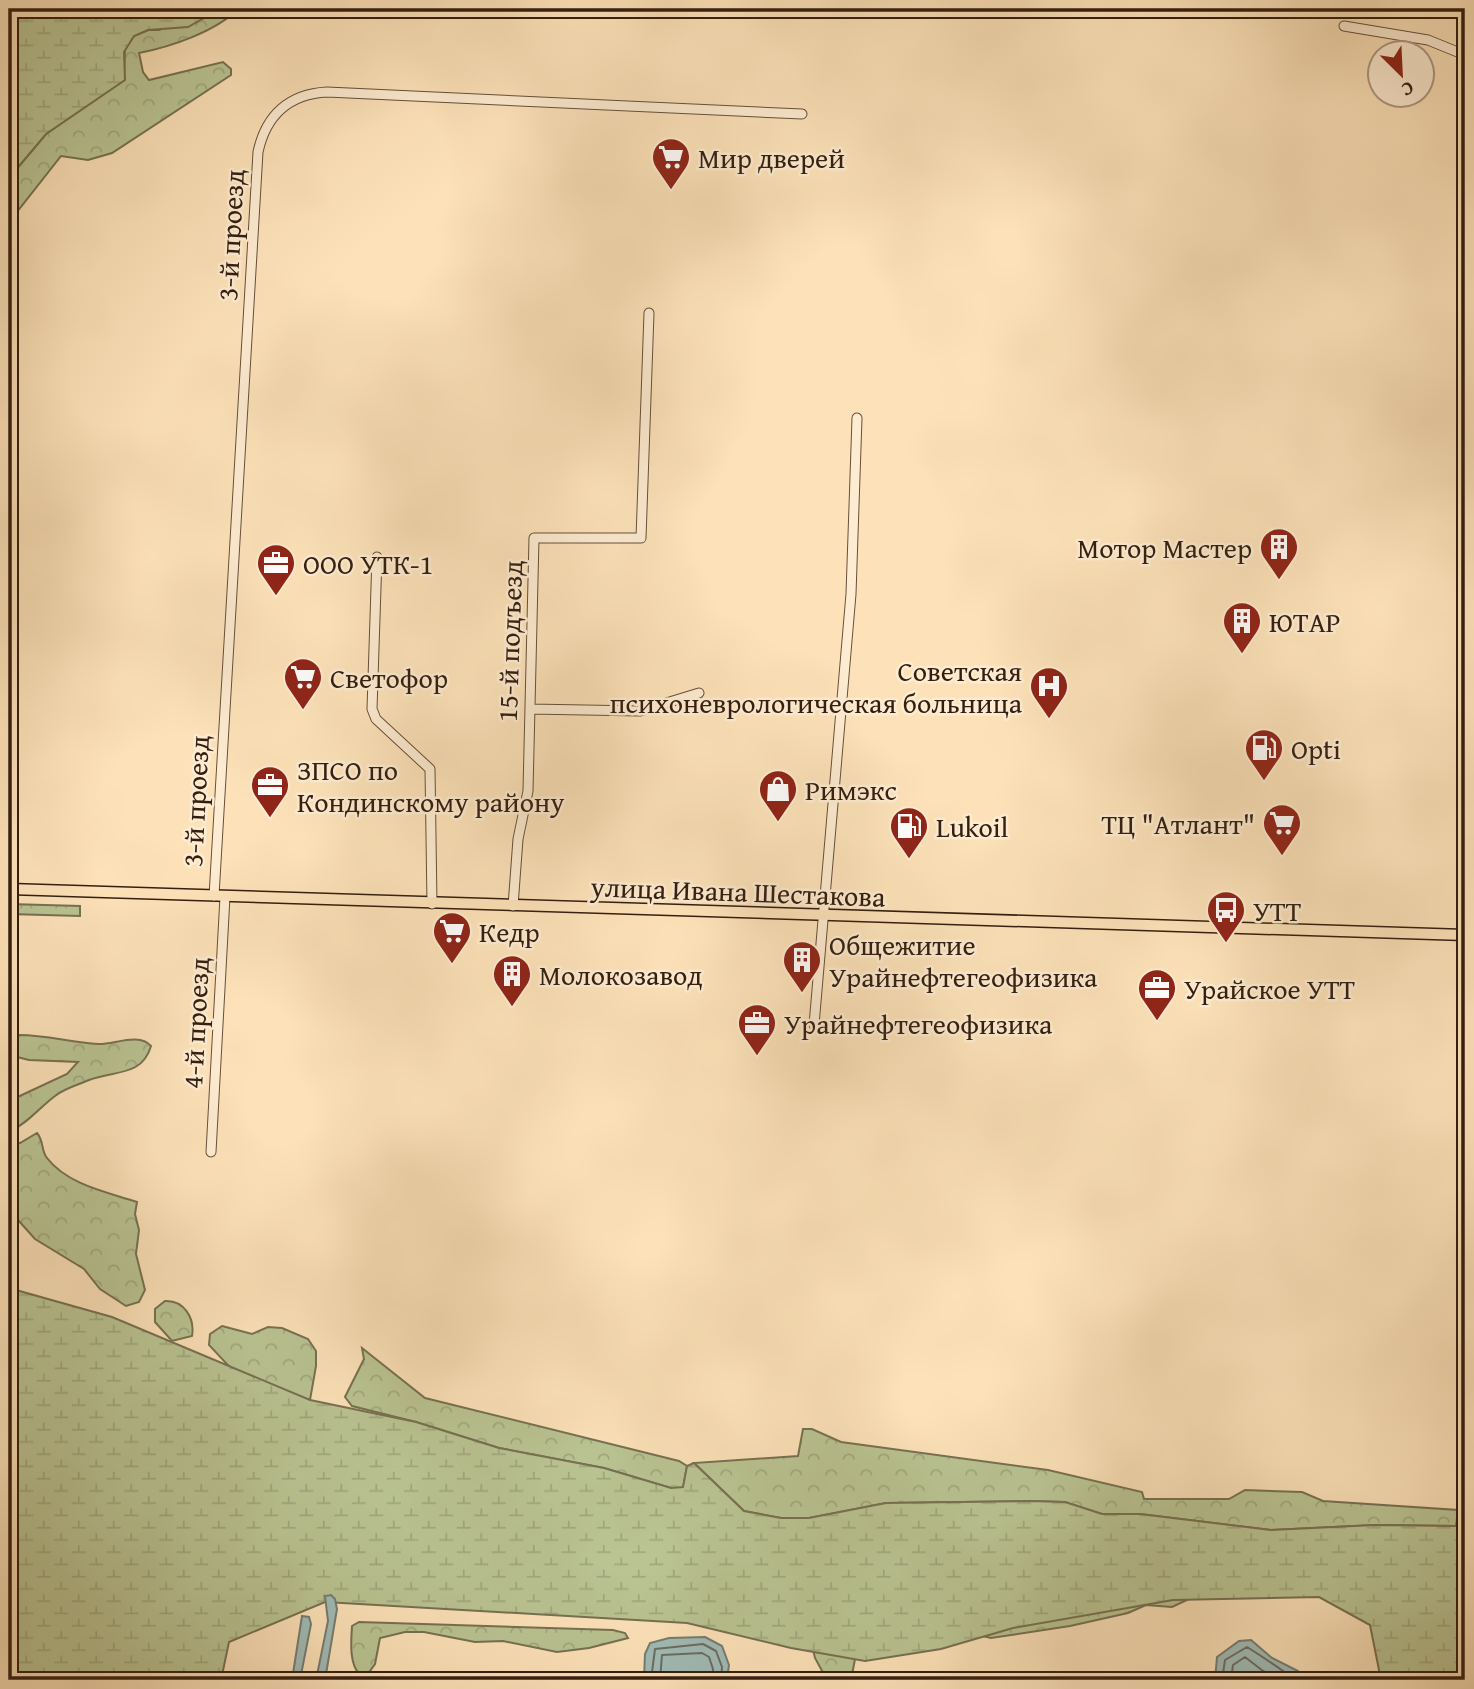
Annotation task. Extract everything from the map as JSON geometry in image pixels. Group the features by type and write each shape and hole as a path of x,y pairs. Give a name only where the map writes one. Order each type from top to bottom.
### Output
{"main road":[{"name":"улица Ивана Шестакова","path":"9,890 1465,935"}],"street":[{"path":"1344,26 1428,40 1465,55"},
{"name":"3-й проезд","path":"219,897 258,152 269,120 298,97 327,92 802,114"},
{"name":"15-й подъезд","path":"513,906 518,839 528,791 534,538 640,538 649,313"},
{"path":"814,1025 851,594 857,418"},
{"path":"377,556 372,709 376,719 430,769 432,904"},
{"path":"530,709 640,711 699,693"},
{"name":"4-й проезд","path":"211,1152 219,897"}],"green space":[{"path":"9,9 220,9 188,27 148,30 134,36 124,52 125,80 46,134 9,178"},
{"path":"208,9 238,9 217,25 192,37 139,53 143,72 149,80 223,62 231,69 231,75 112,153 88,160 61,156 9,222 9,178 46,134 124,80 125,49 134,36 148,30 159,30"},
{"path":"9,904 80,906 80,916 9,914"},
{"path":"20,1035 98,1044 133,1039 151,1046 147,1056 134,1068 98,1077 63,1091 22,1125 9,1132 9,1101 67,1074 78,1062 17,1057 9,1049 9,1041"},
{"path":"37,1133 47,1158 66,1175 89,1186 137,1202 135,1214 139,1230 136,1254 145,1290 139,1302 126,1306 100,1289 84,1269 35,1239 9,1210 9,1145 20,1143"},
{"path":"9,1283 16,1290 112,1317 310,1400 416,1422 499,1448 604,1468 671,1488 683,1487 687,1466 694,1463 744,1511 781,1518 809,1518 886,1503 1029,1501 1065,1502 1102,1514 1140,1514 1271,1530 1375,1525 1456,1526 1465,1533 1465,1680 1381,1680 1370,1625 1319,1597 1173,1600 1013,1628 941,1649 865,1661 791,1648 687,1623 325,1602 229,1642 221,1680 9,1680"},
{"path":"165,1301 172,1301 187,1311 192,1323 192,1336 172,1341 155,1322 155,1309"},
{"path":"222,1326 252,1334 268,1327 282,1328 308,1339 316,1351 310,1400 237,1375 209,1345 210,1334"},
{"path":"362,1348 425,1398 679,1461 687,1466 683,1488 671,1488 604,1468 499,1448 416,1422 352,1406 345,1397 364,1359"},
{"path":"803,1429 812,1429 841,1442 1048,1470 1142,1492 1144,1499 1229,1499 1245,1490 1302,1492 1323,1501 1458,1510 1456,1526 1375,1525 1271,1530 1140,1514 1102,1514 1065,1502 1029,1501 886,1503 809,1518 781,1518 744,1511 694,1463 798,1456"},
{"path":"1189,1599 1172,1607 1146,1605 1128,1613 1070,1626 991,1638 978,1635 1019,1609"},
{"path":"359,1622 613,1630 625,1633 628,1638 589,1648 557,1652 503,1641 475,1642 424,1632 405,1632 380,1638 375,1664 367,1675 360,1675 352,1659 351,1646 352,1626"},
{"path":"810,1637 856,1654 851,1680 827,1680 815,1658"}],"water":[{"path":"331,1595 335,1599 337,1609 325,1680 316,1680 328,1621 325,1596"},
{"path":"302,1616 309,1617 311,1624 300,1680 292,1680"},
{"path":"705,1637 722,1646 729,1665 727,1680 644,1679 645,1654 650,1643 669,1638"},
{"path":"1251,1640 1272,1658 1298,1671 1302,1680 1215,1680 1217,1657 1239,1641"}],"place":[{"name":"Мир дверей","path":"671,191"},
{"name":"Мотор Мастер","path":"1279,581"},
{"name":"ООО УТК-1","path":"276,597"},
{"name":"ЮТАР","path":"1242,655"},
{"name":"Светофор","path":"303,711"},
{"name":"Советская психоневрологическая больница","path":"1049,720"},
{"name":"Opti","path":"1264,782"},
{"name":"ЗПСО по Кондинскому району","path":"270,819"},
{"name":"Римэкс","path":"778,823"},
{"name":"ТЦ \"Атлант\"","path":"1282,857"},
{"name":"Lukoil","path":"909,860"},
{"name":"УТТ","path":"1226,944"},
{"name":"Кедр","path":"452,965"},
{"name":"Общежитие Урайнефтегеофизика","path":"802,994"},
{"name":"Молокозавод","path":"512,1008"},
{"name":"Урайское УТТ","path":"1157,1022"},
{"name":"Урайнефтегеофизика","path":"757,1057"}]}
